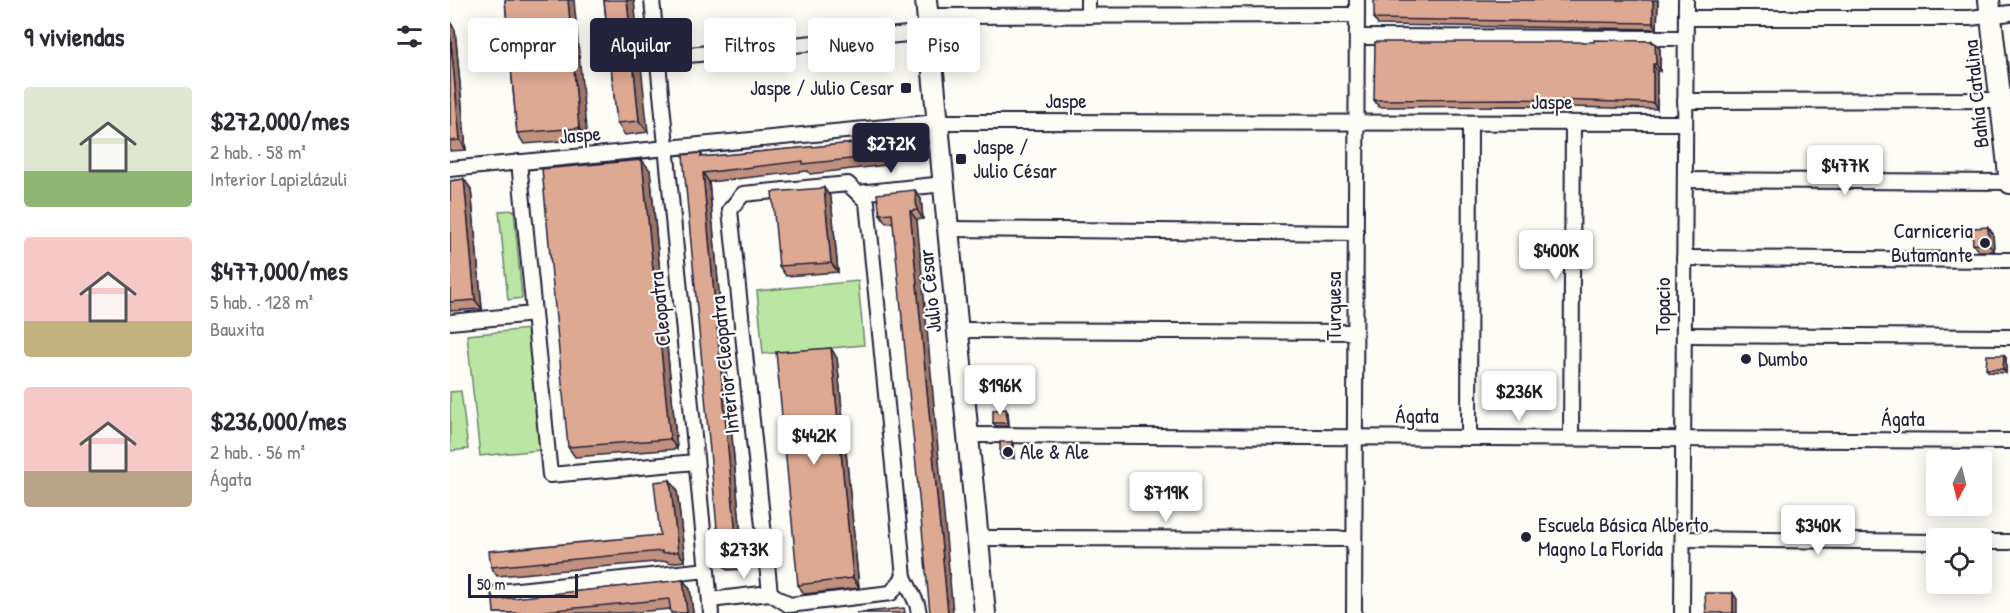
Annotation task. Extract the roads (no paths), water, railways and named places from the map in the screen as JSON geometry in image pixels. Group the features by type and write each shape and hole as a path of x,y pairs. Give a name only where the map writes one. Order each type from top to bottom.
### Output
{"street":[{"name":"Cleopatra","path":"652,0 654,18"},
{"path":"1088,0 1088,16"},
{"path":"1265,0 1265,15"},
{"name":"Turquesa","path":"1354,613 1358,0"},
{"name":"Topacio","path":"1682,613 1686,0"},
{"path":"1686,18 1970,18 1997,9"},
{"name":"Bahía Catalina","path":"1997,9 2010,182"},
{"path":"692,53 927,16 1357,15"},
{"name":"Julio César","path":"927,16 985,613"},
{"path":"1357,37 1686,38"},
{"name":"Cleopatra","path":"658,72 710,607"},
{"path":"1685,101 2004,112"},
{"name":"Jaspe","path":"450,169 938,122 1685,123"},
{"path":"1469,438 1470,123"},
{"path":"1571,438 1573,123"},
{"path":"519,162 550,475 696,462"},
{"path":"1685,180 2010,182"},
{"name":"Interior Cleopatra","path":"770,593 730,210 743,194 848,184 858,193"},
{"path":"858,193 944,184"},
{"path":"858,193 867,202 904,577 919,613"},
{"path":"948,229 1356,233"},
{"path":"1684,258 2010,260"},
{"path":"450,322 534,314"},
{"path":"958,330 1355,332"},
{"path":"1684,335 2010,337"},
{"name":"Ágata","path":"968,435 2010,441"},
{"path":"978,538 1354,539"},
{"path":"1683,539 1926,542"},
{"path":"1992,542 2010,542"},
{"path":"499,592 706,570"},
{"path":"710,607 770,593 789,605 891,593 904,577"}],"place":[{"name":"Jaspe / Julio Cesar","path":"906,88"},
{"name":"Jaspe / Julio César","path":"961,159"},
{"name":"Carniceria Butamante","path":"1985,243"},
{"name":"Dumbo","path":"1746,359"},
{"name":"Ale & Ale","path":"1008,452"},
{"name":"Escuela Básica Alberto Magno La Florida","path":"1526,537"}]}
